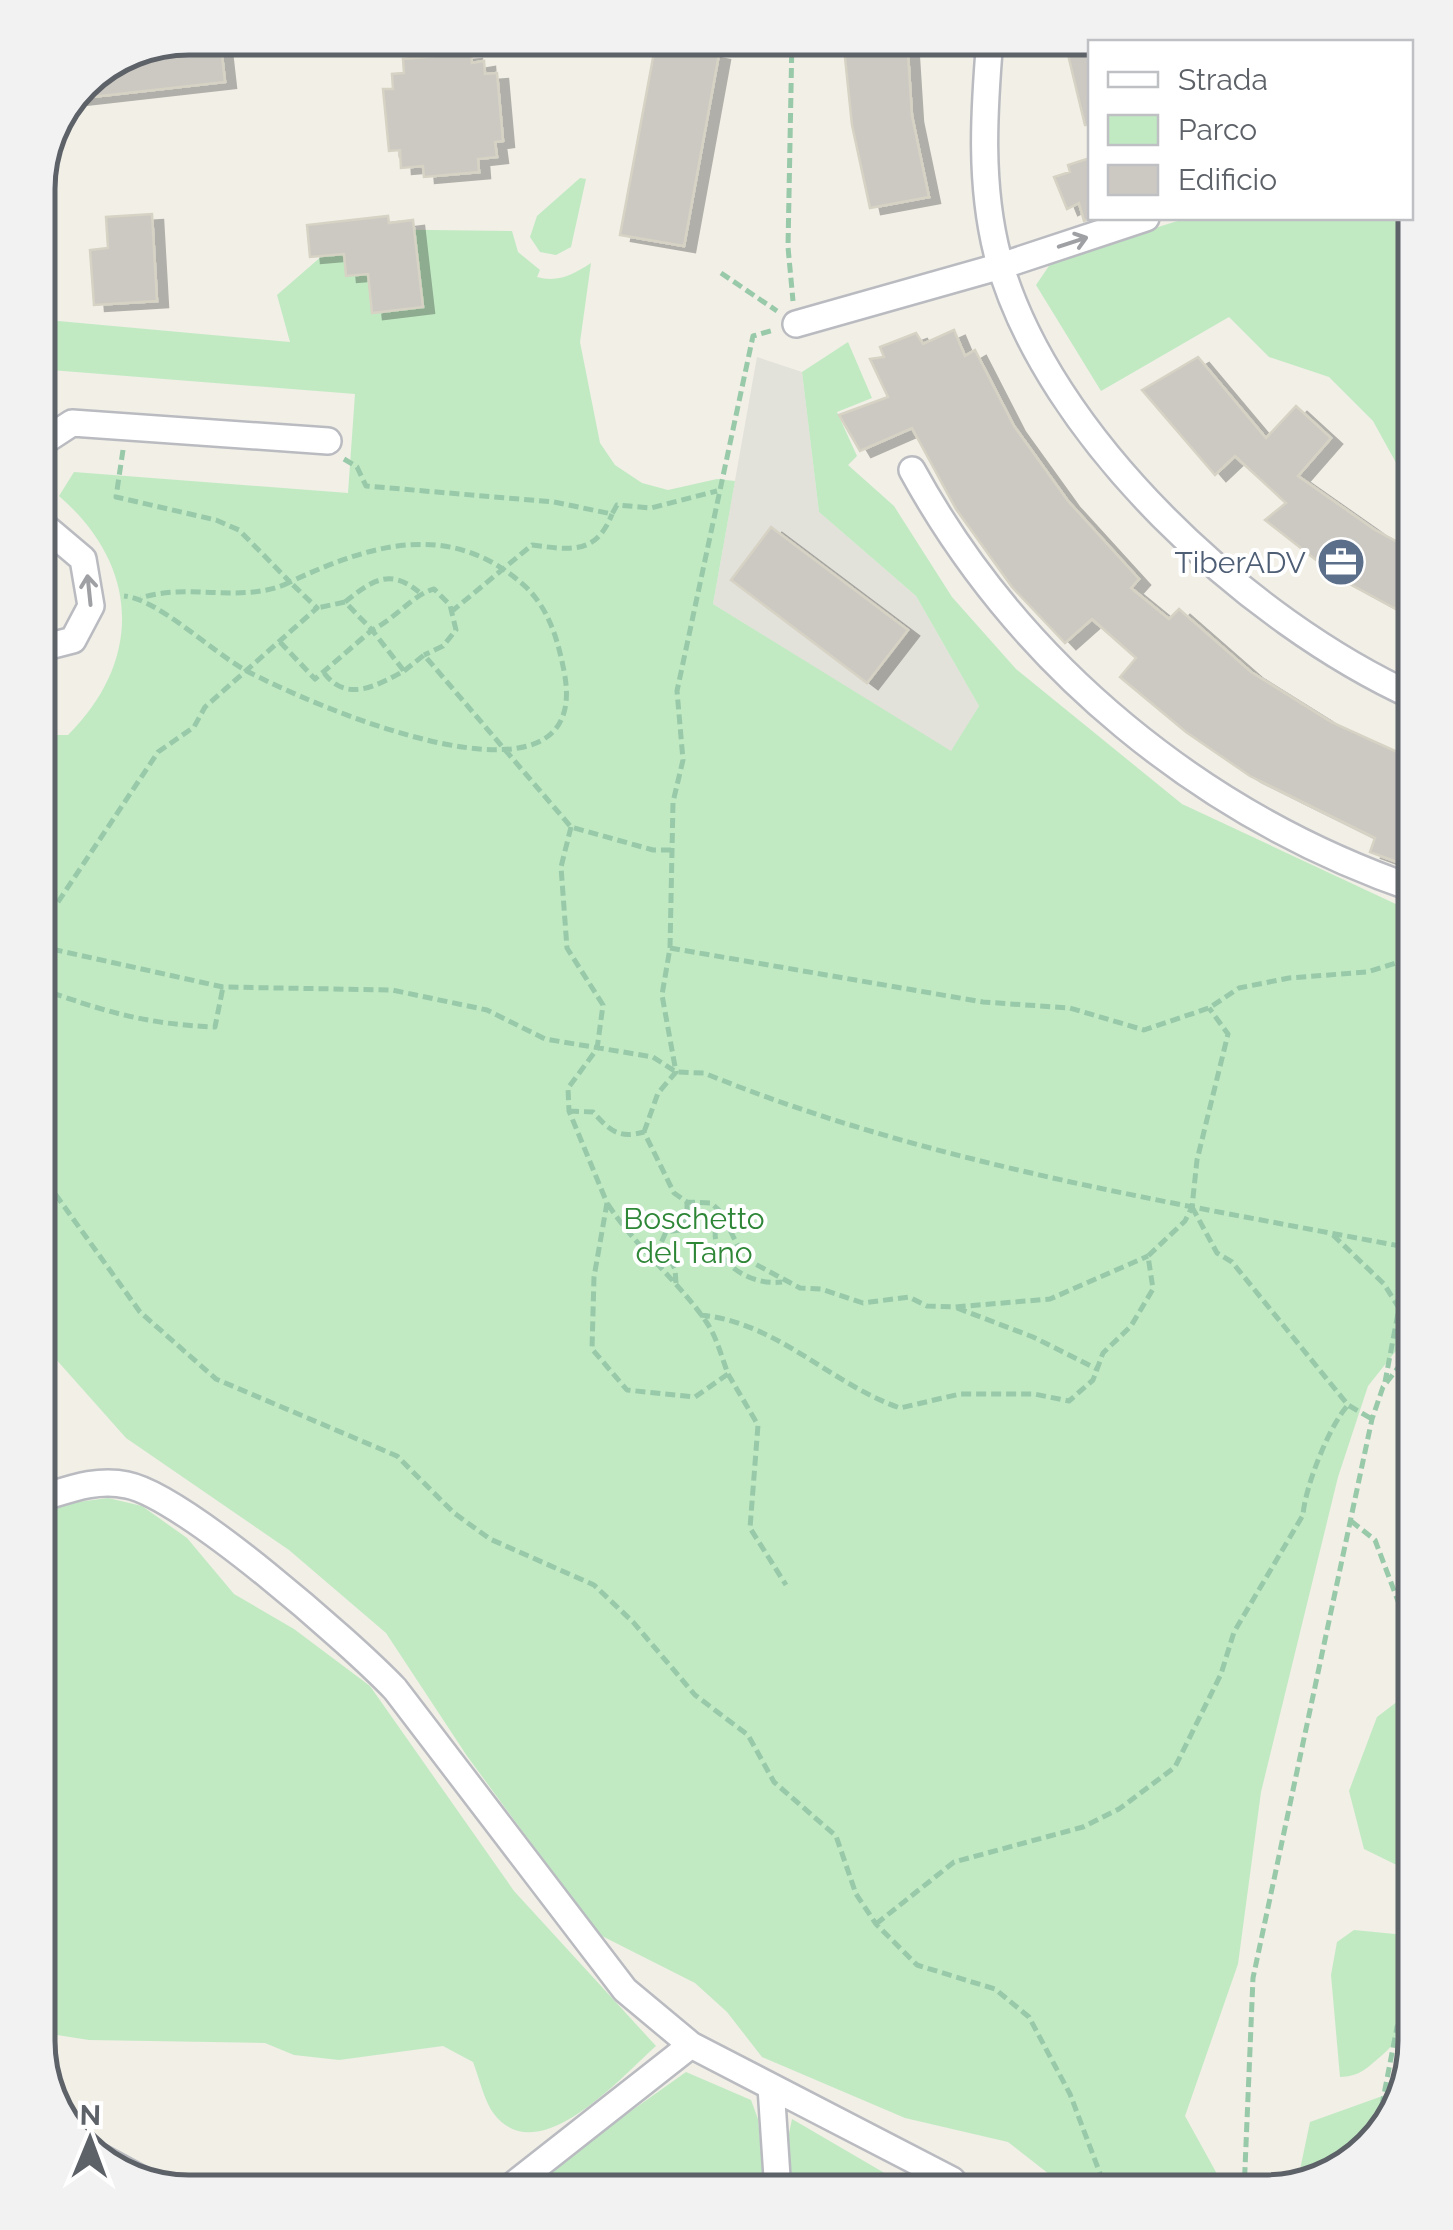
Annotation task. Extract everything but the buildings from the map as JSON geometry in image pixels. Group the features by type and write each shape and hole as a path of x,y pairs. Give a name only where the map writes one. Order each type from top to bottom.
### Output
{"street":[{"path":"989,55 984,148 991,226 1001,266 1040,350 1078,415 1169,524 1220,570 1298,629 1366,673 1398,688"},
{"path":"796,324 1001,266 1140,220"},
{"path":"55,434 72,422 328,441"},
{"path":"912,470 949,536 984,586 1037,647 1092,700 1165,756 1266,823 1333,857 1398,882"},
{"path":"55,534 84,559 91,606 73,640 55,645"},
{"path":"55,1493 92,1482 130,1485 174,1506 354,1647 394,1689 625,1990 691,2045 942,2175"},
{"path":"526,2175 691,2045"},
{"path":"771,2087 777,2175"}],"path":[{"path":"792,55 788,246 796,324"},
{"path":"721,274 796,324"},
{"path":"676,1072 662,995 670,948 673,802 684,760 677,691 753,336 796,324"},
{"path":"351,465 357,467 366,486 554,502 612,514"},
{"path":"120,474 116,497 216,520 240,530 317,608"},
{"path":"452,612 532,546 558,550 590,545 603,536 618,505 652,508 718,491"},
{"path":"124,596 272,591 341,558 423,543 462,546 504,568 536,597 556,633 566,682 565,720 544,743 505,751 439,742 341,714 247,671 141,598"},
{"path":"55,907 158,752 194,727 205,707 317,608 345,602 370,582 387,576 404,580 420,592"},
{"path":"280,642 315,679 372,630 399,616 420,592 434,588 452,612 456,630 443,646 376,686 350,692 332,684 324,673"},
{"path":"345,602 404,670"},
{"path":"424,655 570,827 653,850 672,850"},
{"path":"570,827 560,867 567,948 603,1005 597,1049 568,1088 570,1111 607,1203 631,1240 700,1315 758,1425 750,1528 786,1585"},
{"path":"670,948 983,1002 1070,1008 1144,1030 1208,1008 1240,988 1367,972 1398,963"},
{"path":"55,950 224,987 392,990 487,1010 545,1039 653,1058 676,1072 704,1073 900,1140 1192,1207 1398,1247"},
{"path":"55,994 110,1015 156,1024 215,1026 224,987"},
{"path":"676,1072 658,1093 644,1132 667,1183 687,1202 711,1204 721,1212 744,1258 784,1282 863,1303 909,1297 926,1306 954,1307 1050,1299 1148,1256 1185,1221 1192,1207 1197,1160 1228,1034 1208,1008"},
{"path":"570,1111 593,1112 610,1132 628,1136 644,1132"},
{"path":"55,1194 140,1312 216,1379 398,1456 454,1514 490,1538 594,1585 633,1622 695,1695 748,1734 774,1782 836,1836 856,1894 876,1924 917,1965 995,1989 1029,2016 1070,2094 1101,2175"},
{"path":"676,1286 675,1269 662,1242 666,1232 680,1230 687,1218 687,1202"},
{"path":"607,1203 594,1277 592,1349 627,1390 694,1397 728,1374"},
{"path":"1192,1207 1218,1253 1232,1262 1348,1405 1372,1419"},
{"path":"721,1212 714,1226 714,1242 722,1259 740,1273 768,1284 784,1282"},
{"path":"1330,1233 1384,1284 1398,1306"},
{"path":"700,1315 736,1318 783,1342 862,1392 900,1408 960,1394 1034,1394 1069,1401 1083,1393 1103,1353 1130,1326 1154,1288 1148,1256"},
{"path":"954,1307 1033,1337 1097,1369"},
{"path":"1245,2175 1253,1978 1291,1784 1372,1419 1393,1355 1398,1316"},
{"path":"1383,1387 1398,1368"},
{"path":"876,1924 954,1862 1083,1827 1119,1808 1175,1766 1221,1674 1234,1632 1303,1516 1304,1496 1322,1459 1325,1436 1348,1405"},
{"path":"1352,1521 1375,1540 1398,1601"},
{"path":"1382,2103 1398,2025"}],"shaded area":[{"path":"757,357 802,372 819,512 916,596 979,706 951,752 713,604"}],"green space":[{"path":"580,178 586,179 571,247 556,255 540,252 530,237 537,216"},
{"path":"1181,220 1398,220 1398,466 1373,421 1329,377 1269,357 1229,317 1101,391 1036,285 1053,260"},
{"name":"Boschetto del Tano","path":"353,229 512,231 518,252 540,270 537,277 545,279 566,276 591,263 580,342 600,443 615,465 642,483 668,490 717,479 735,481 713,604 951,751 979,706 916,596 819,512 802,372 848,342 872,398 837,412 857,456 848,465 894,506 952,597 1016,669 1182,804 1398,905 1398,1348 1368,1386 1338,1477 1261,1792 1238,1964 1185,2116 1218,2175 1050,2175 1008,2142 905,2118 762,2057 727,2012 695,1983 598,1934 467,1756 386,1633 289,1550 126,1438 55,1358 55,735 68,735 110,676 122,614 117,583 105,552 86,523 59,496 74,472 348,493 355,394 55,370 55,321 290,342 277,295"},
{"path":"108,1498 142,1506 187,1538 234,1594 294,1629 370,1686 514,1891 656,2046 579,2113 556,2126 534,2132 512,2129 494,2114 473,2062 443,2046 339,2060 294,2055 265,2043 89,2040 55,2035 55,1509 63,1504"},
{"path":"1398,1701 1398,1866 1364,1849 1349,1791 1377,1717"},
{"path":"1354,1930 1398,1934 1398,2038 1362,2072 1340,2077 1331,1975 1337,1942"},
{"path":"686,2072 751,2100 758,2119 763,2175 541,2175"},
{"path":"1387,2094 1359,2136 1331,2157 1300,2169 1310,2122"},
{"path":"792,2119 888,2175 791,2175 788,2138"}],"place":[{"name":"TiberADV","path":"1341,562"}]}
